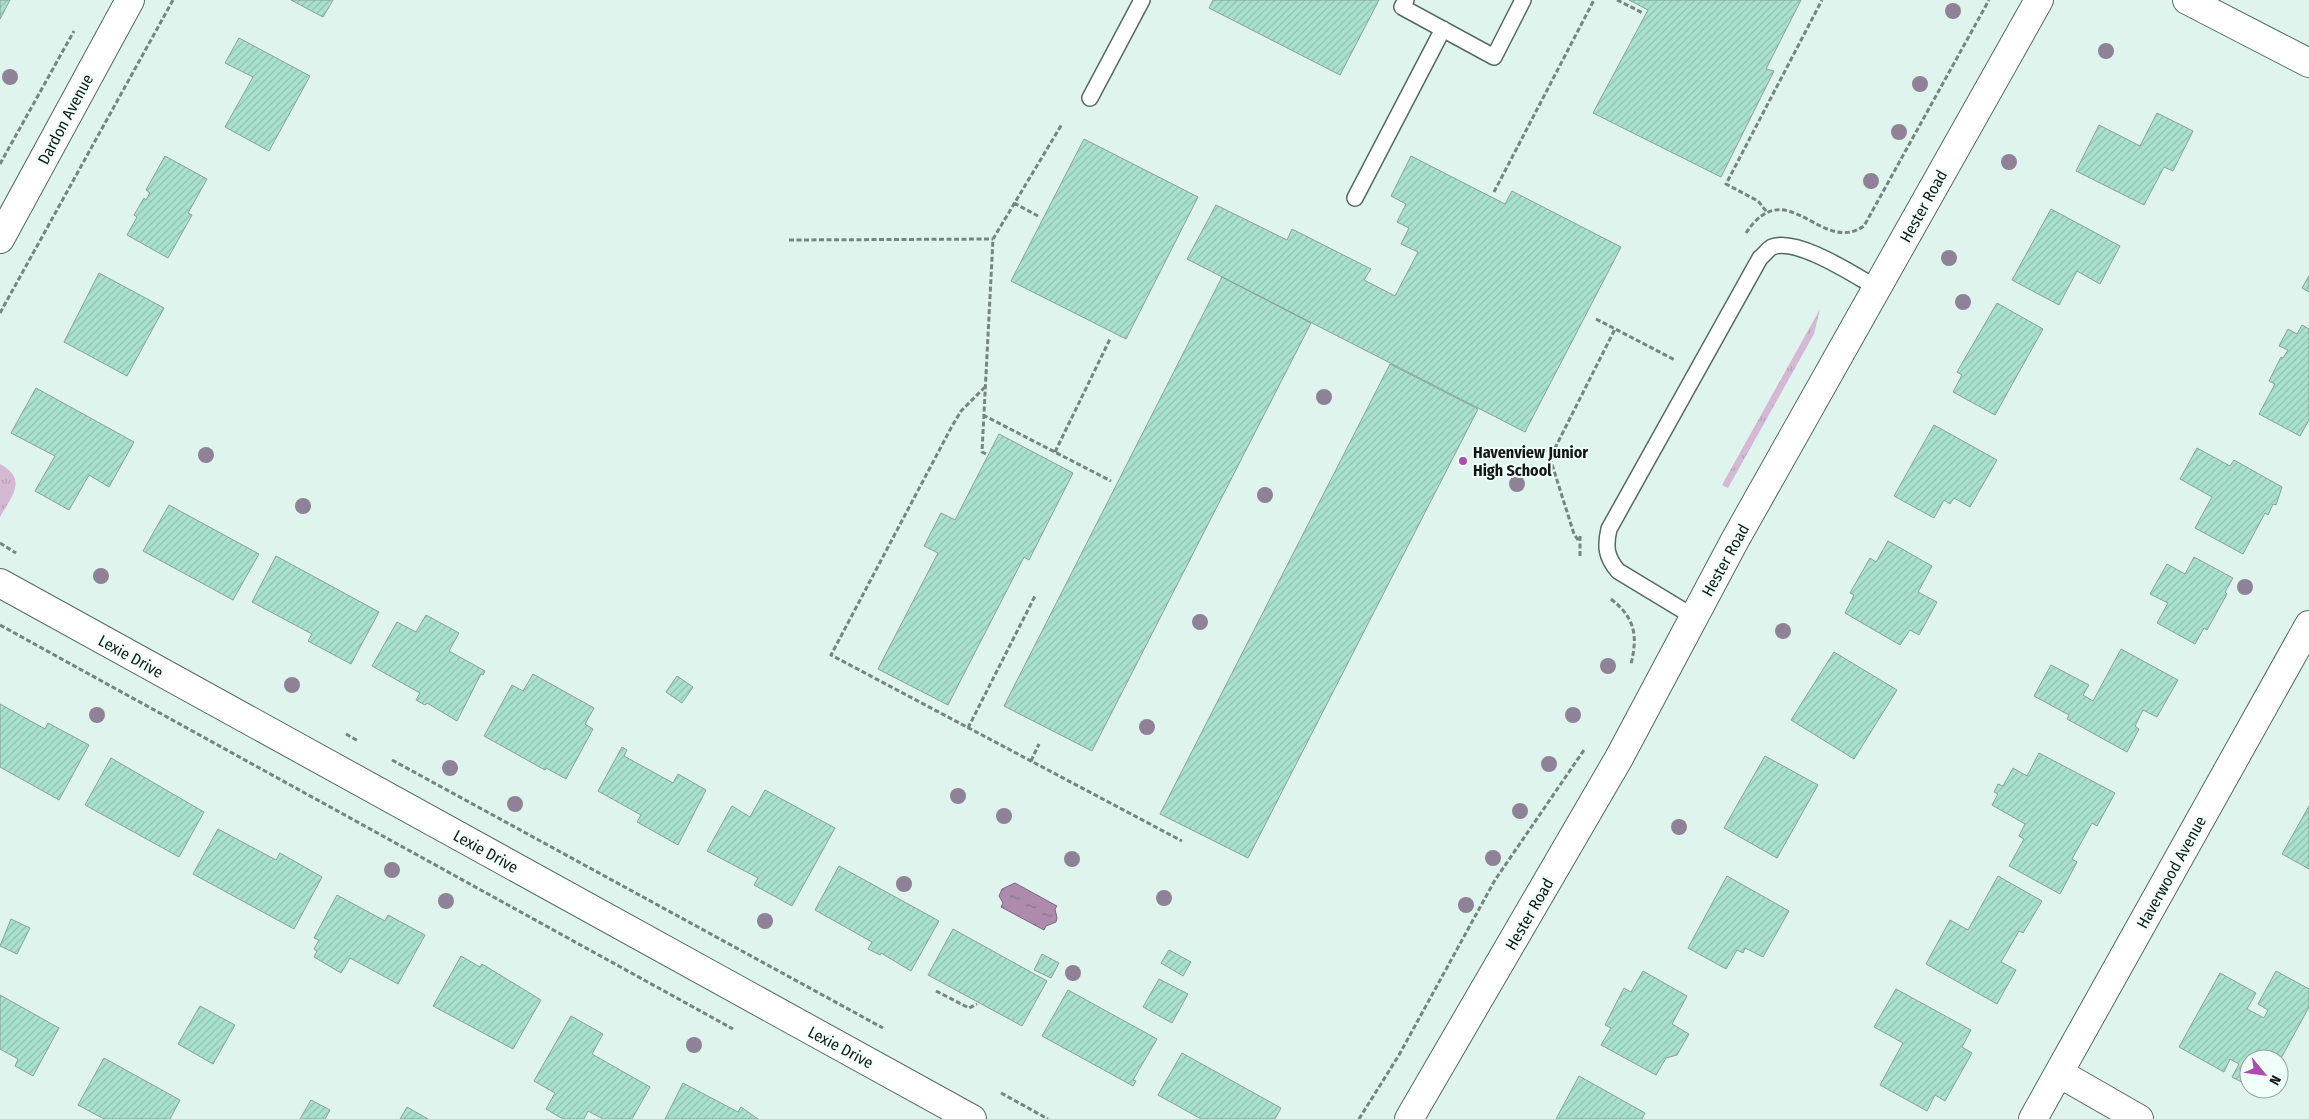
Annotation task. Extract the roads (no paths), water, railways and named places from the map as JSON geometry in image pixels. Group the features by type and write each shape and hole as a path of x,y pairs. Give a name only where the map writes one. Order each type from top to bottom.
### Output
{"street":[{"name":"Dardon Avenue","path":"0,239 130,0"},
{"name":"Hester Road","path":"1409,1119 1619,758 1694,617 2039,0"},
{"path":"2188,0 2309,63"},
{"name":"Lexie Drive","path":"0,583 972,1119"},
{"name":"Haverwood Avenue","path":"2033,1119 2309,625"},
{"path":"2059,1073 2139,1119"}],"lane":[{"path":"1090,98 1142,0"},
{"path":"1406,0 1402,6 1494,56 1523,0"},
{"path":"1355,198 1443,29"},
{"path":"1694,617 1618,571 1610,562 1605,544 1609,529 1760,258 1771,248 1783,246 1799,247 1877,288"}],"water":[{"path":"1015,883 1057,906 1055,909 1056,922 1046,926 1044,930 1001,907 1003,903 999,896 1002,889"}],"place":[{"name":"Havenview Junior High School","path":"1463,461"}]}
